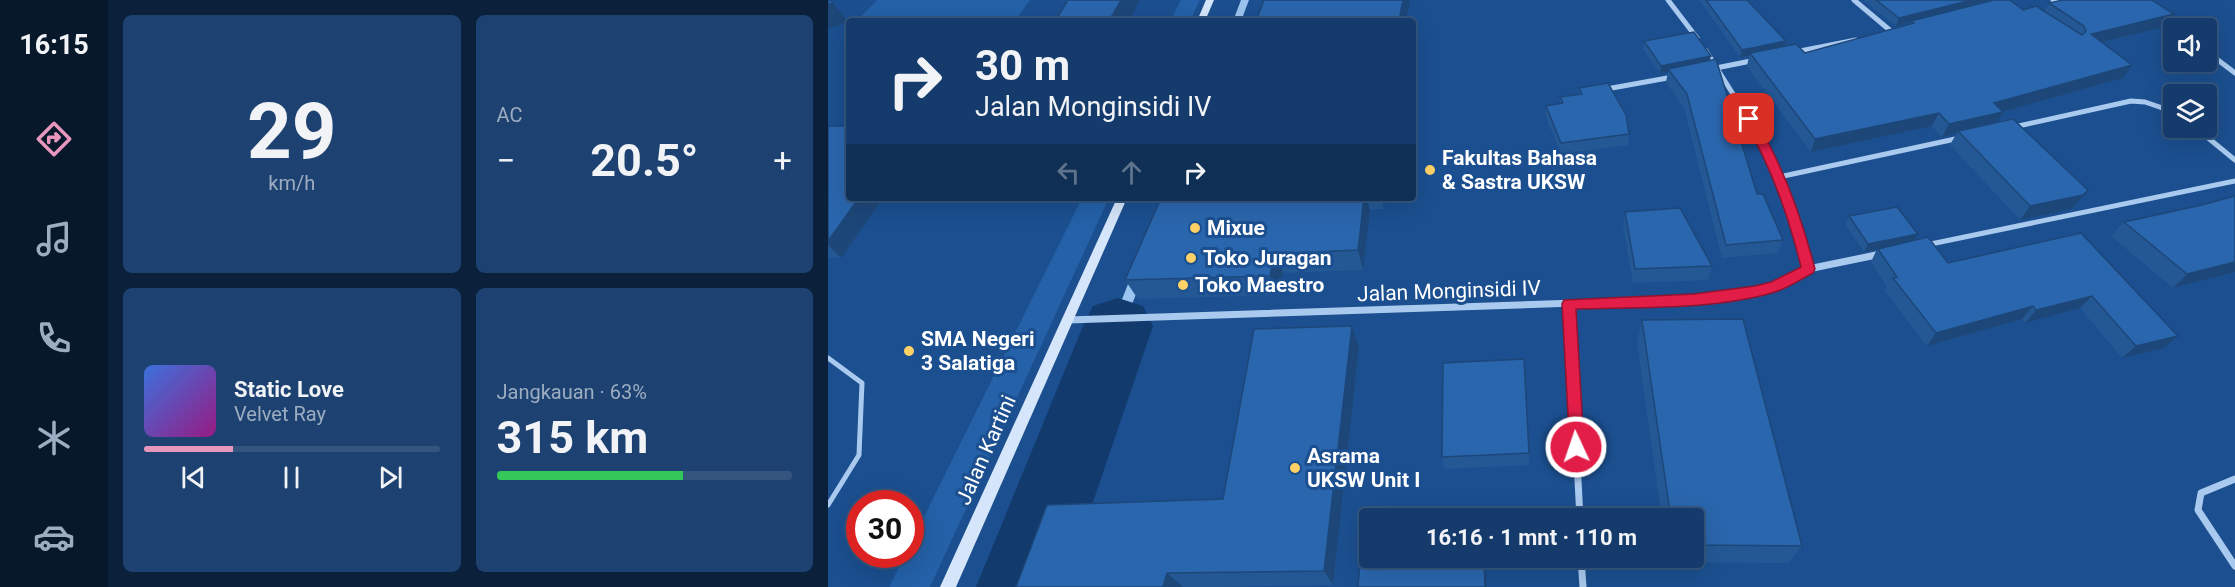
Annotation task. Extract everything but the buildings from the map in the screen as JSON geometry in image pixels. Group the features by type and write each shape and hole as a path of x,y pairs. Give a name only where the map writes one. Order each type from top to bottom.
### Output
{"main road":[{"path":"1202,18 1210,0"},
{"name":"Jalan Kartini","path":"948,587 1121,201"}],"street":[{"path":"1668,0 1717,68 1765,145 1794,213 1808,269"},
{"path":"1854,0 1892,32"},
{"path":"2053,0 2064,0"},
{"path":"1880,35 1903,30"},
{"path":"1787,54 1869,37"},
{"path":"1705,70 1764,59"},
{"path":"2217,59 2235,73"},
{"path":"1612,88 1682,75"},
{"path":"2006,128 2131,101 2145,102 2163,108"},
{"path":"1779,177 1972,136"},
{"path":"2208,138 2235,160"},
{"path":"1923,246 2235,181"},
{"name":"Jalan Monginsidi IV","path":"1067,320 1694,299 1774,287 1808,269 1889,253"},
{"path":"1569,304 1579,508"},
{"path":"2235,479 2201,493 2198,510 2235,566"},
{"path":"1582,568 1583,587"}],"lane":[{"path":"828,358 862,383 859,455 828,505"}],"shaded area":[{"path":"877,0 1030,0 1017,18 860,18"},
{"path":"1181,0 1200,0 1191,18 1172,18"},
{"path":"1081,201 1108,201 930,587 889,587 898,568 924,568 924,517"}],"waterway":[{"path":"1238,18 1245,0"},
{"path":"1123,312 1138,274"},
{"path":"1020,587 1118,326"}],"place":[{"name":"Fakultas Bahasa & Sastra UKSW","path":"1430,170"},
{"name":"Mixue","path":"1195,228"},
{"name":"Toko Juragan","path":"1191,258"},
{"name":"Toko Maestro","path":"1183,285"},
{"name":"SMA Negeri 3 Salatiga","path":"909,351"},
{"name":"Asrama UKSW Unit I","path":"1295,468"}],"route":[{"path":"1576,447 1569,304 1694,299 1755,291 1774,287 1808,269 1794,213 1765,145 1749,119"}]}
